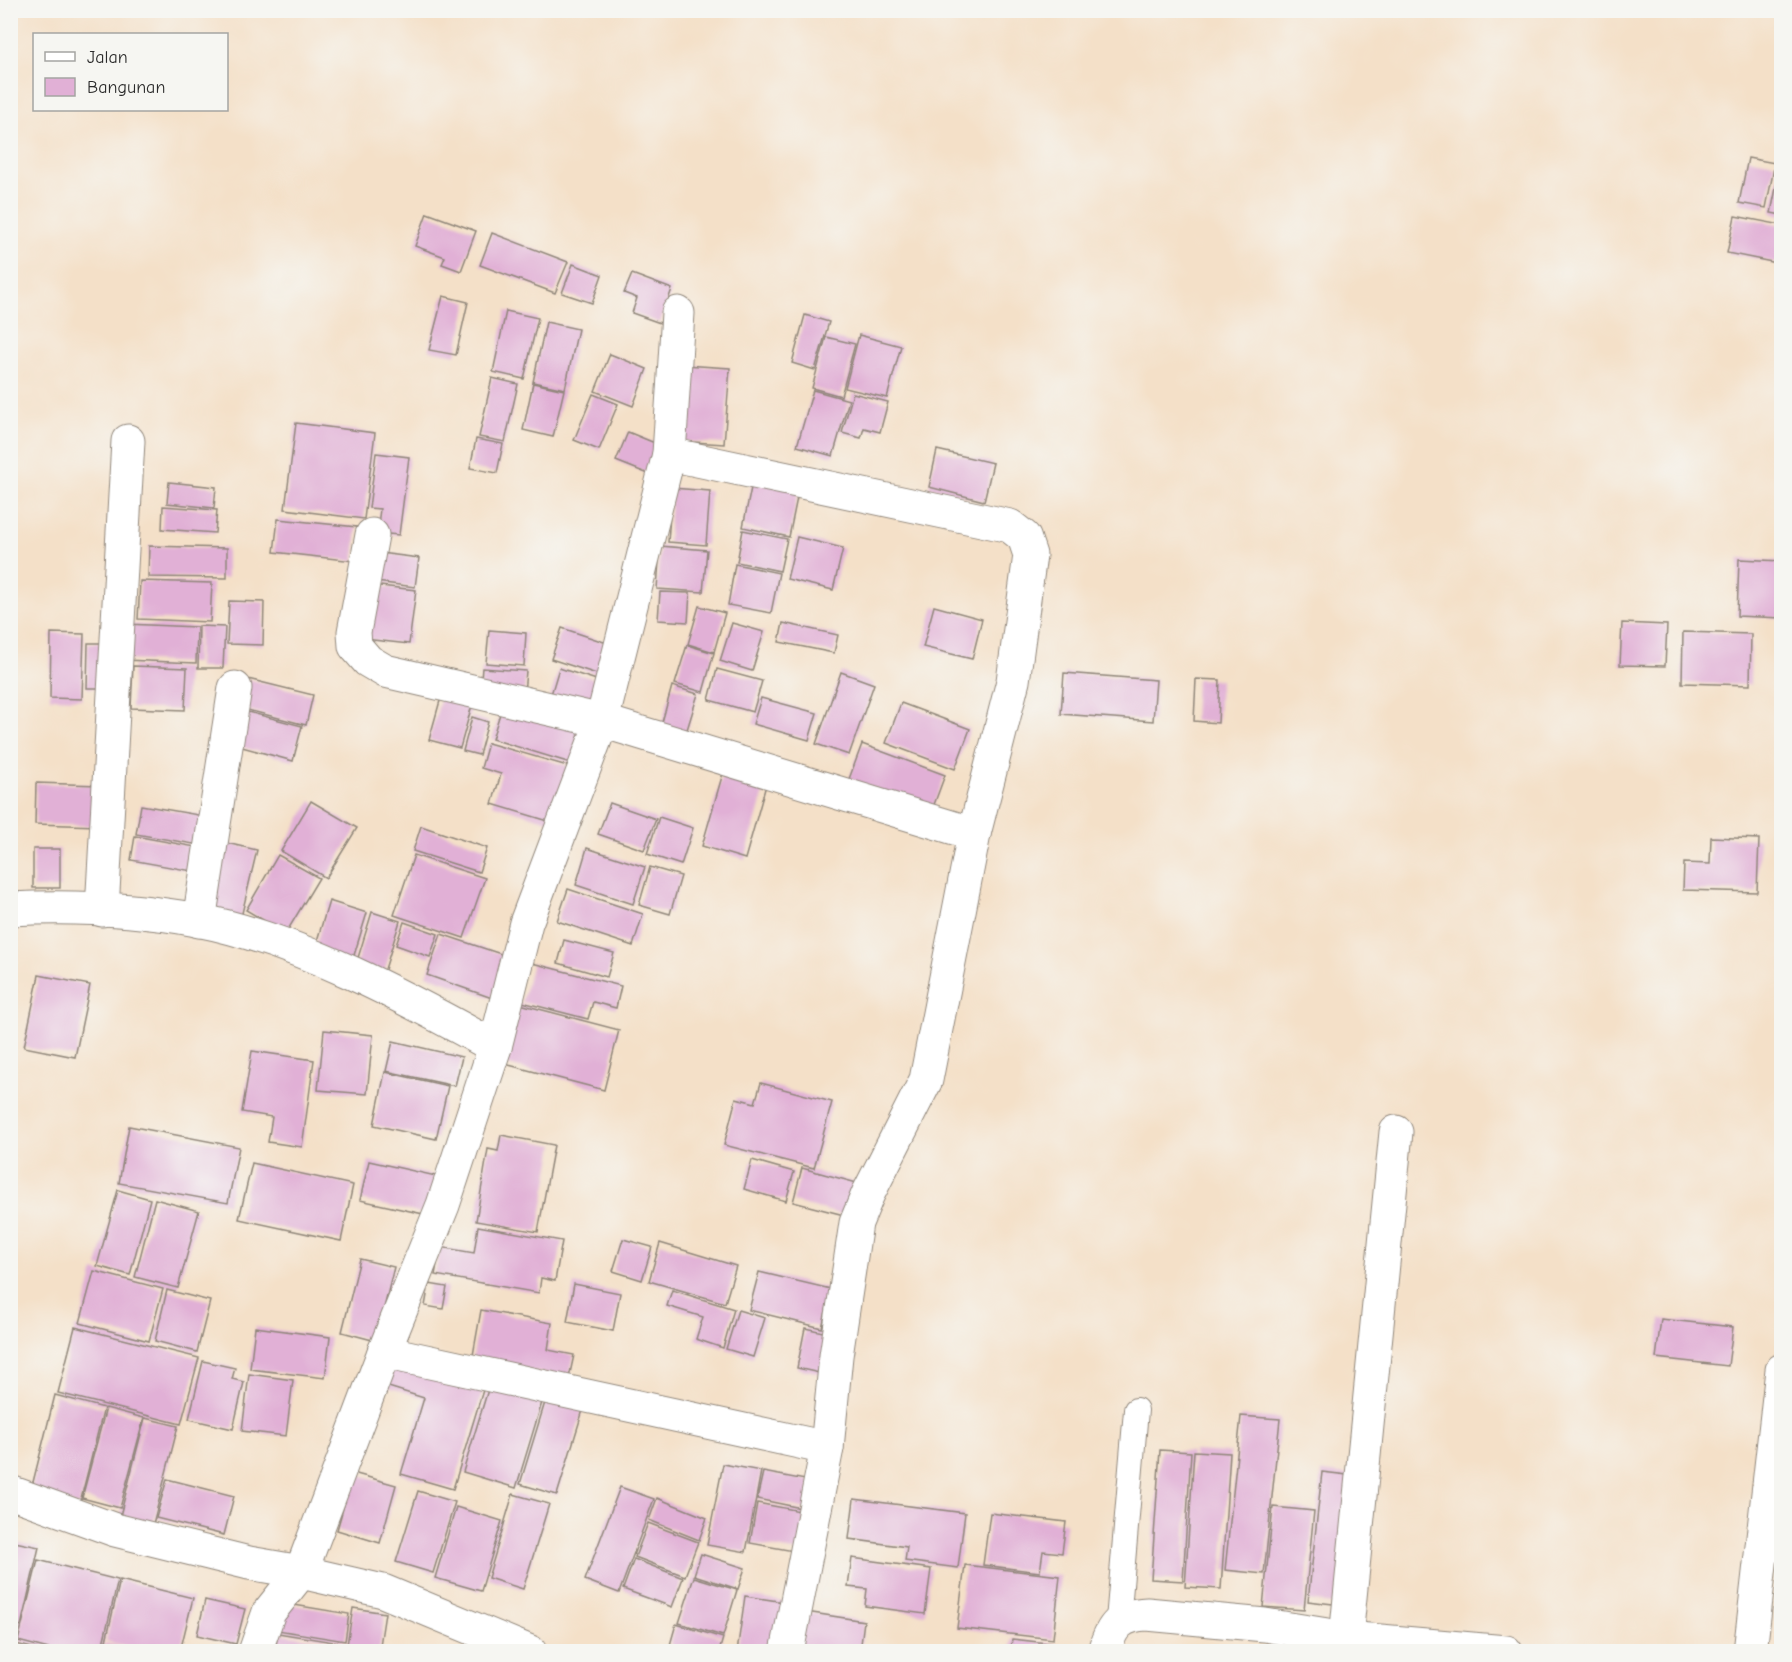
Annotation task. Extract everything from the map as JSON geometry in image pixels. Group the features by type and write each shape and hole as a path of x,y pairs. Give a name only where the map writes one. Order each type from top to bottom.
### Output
{"street":[{"path":"255,1652 269,1612 301,1572 384,1352 443,1205 495,1047 526,923 602,721 669,454 678,313"},
{"path":"102,910 128,441"},
{"path":"669,454 1010,526 1024,537 1030,555 1013,681 974,834 926,1080 868,1194 856,1223 836,1356 827,1448 787,1652"},
{"path":"372,535 354,632 355,646 368,661 385,671 602,721 974,834"},
{"path":"200,921 235,688"},
{"path":"10,909 102,910 200,921 276,943 386,988 495,1047"},
{"path":"1346,1638 1396,1132"},
{"path":"384,1352 827,1448"},
{"path":"1750,1652 1782,1370"},
{"path":"10,1492 115,1530 249,1563 301,1572 383,1591 530,1652"},
{"path":"1104,1652 1118,1621 1131,1614 1147,1614 1265,1625 1346,1638 1506,1652"}],"lane":[{"path":"1118,1621 1136,1410"}],"building":[{"path":"1748,158 1775,163 1766,208 1739,203"},
{"path":"1780,168 1782,168 1782,215 1771,213"},
{"path":"427,213 476,231 461,271 442,264 445,257 415,246"},
{"path":"1735,216 1782,225 1782,264 1727,253"},
{"path":"492,233 568,262 555,293 480,265"},
{"path":"573,264 602,275 592,303 562,293"},
{"path":"632,274 672,289 660,323 632,313 637,298 624,293"},
{"path":"443,296 468,302 456,355 429,350"},
{"path":"506,311 538,318 524,379 493,372"},
{"path":"805,315 829,322 815,370 792,363"},
{"path":"546,322 578,329 565,389 533,382"},
{"path":"859,335 901,346 887,398 845,388"},
{"path":"826,337 855,344 841,396 812,388"},
{"path":"610,354 647,369 633,406 595,391"},
{"path":"684,365 730,368 724,444 678,441"},
{"path":"492,378 518,384 505,442 479,437"},
{"path":"533,383 564,390 553,437 523,430"},
{"path":"813,390 849,400 833,456 797,446"},
{"path":"853,393 888,402 880,432 864,428 861,438 842,433"},
{"path":"593,394 618,404 599,450 574,440"},
{"path":"296,423 375,433 364,519 285,509"},
{"path":"628,432 662,446 651,475 616,461"},
{"path":"476,439 503,444 497,473 470,468"},
{"path":"937,450 993,463 984,501 929,487"},
{"path":"376,453 409,457 399,535 377,533 380,509 369,508"},
{"path":"753,478 799,488 789,537 743,527"},
{"path":"169,482 216,487 214,508 167,503"},
{"path":"672,488 710,491 706,545 668,542"},
{"path":"163,506 217,510 215,533 162,529"},
{"path":"278,519 357,527 354,561 274,552"},
{"path":"743,530 787,539 780,571 737,562"},
{"path":"797,537 843,548 833,590 787,579"},
{"path":"149,546 227,548 227,578 148,577"},
{"path":"660,546 707,550 703,592 657,589"},
{"path":"380,553 419,558 415,587 376,582"},
{"path":"1739,559 1782,561 1782,618 1737,616"},
{"path":"735,564 779,573 771,613 728,605"},
{"path":"140,581 212,583 210,622 138,619"},
{"path":"371,585 416,590 409,644 364,639"},
{"path":"660,592 690,593 688,622 658,620"},
{"path":"229,601 264,602 263,645 227,644"},
{"path":"699,606 725,613 714,652 688,644"},
{"path":"934,606 982,619 972,659 923,647"},
{"path":"732,623 764,632 752,671 720,661"},
{"path":"783,623 838,635 834,653 779,642"},
{"path":"1622,623 1667,625 1665,666 1620,665"},
{"path":"125,624 197,627 196,663 124,660"},
{"path":"199,626 225,627 223,668 198,668"},
{"path":"562,628 616,646 606,677 551,659"},
{"path":"489,630 526,633 524,666 486,663"},
{"path":"1683,632 1751,634 1750,685 1682,683"},
{"path":"51,633 84,634 82,699 50,698"},
{"path":"88,643 113,643 111,688 87,688"},
{"path":"687,645 714,653 703,692 675,684"},
{"path":"133,666 187,668 185,710 131,708"},
{"path":"482,668 526,671 524,693 480,690"},
{"path":"559,668 609,684 599,714 550,698"},
{"path":"717,669 762,681 753,712 709,700"},
{"path":"841,672 874,684 849,755 816,744"},
{"path":"1064,673 1156,680 1153,721 1061,714"},
{"path":"248,679 313,695 306,725 240,708"},
{"path":"1196,679 1220,680 1218,723 1194,721"},
{"path":"672,686 698,694 686,733 661,726"},
{"path":"443,690 474,698 460,748 429,740"},
{"path":"761,698 817,713 809,740 753,724"},
{"path":"901,703 970,729 955,769 886,743"},
{"path":"503,704 585,729 574,764 492,739"},
{"path":"240,710 302,726 293,761 231,744"},
{"path":"472,717 488,722 479,755 463,751"},
{"path":"488,743 571,767 555,823 492,804 501,774 481,768"},
{"path":"862,744 945,775 932,810 849,779"},
{"path":"725,766 768,778 745,859 702,846"},
{"path":"36,783 99,785 98,826 35,824"},
{"path":"311,801 357,828 326,878 281,851"},
{"path":"610,803 656,819 644,850 598,834"},
{"path":"141,805 210,817 205,846 136,834"},
{"path":"659,817 693,828 681,865 647,854"},
{"path":"421,826 487,848 479,872 413,851"},
{"path":"135,836 207,849 203,873 131,860"},
{"path":"1711,837 1759,839 1757,892 1683,890 1684,863 1710,864"},
{"path":"222,842 257,850 239,926 203,917"},
{"path":"587,848 645,867 633,904 576,885"},
{"path":"33,849 60,849 60,888 33,888"},
{"path":"278,855 319,878 286,933 246,910"},
{"path":"414,855 485,878 464,938 394,915"},
{"path":"650,867 681,876 670,914 639,905"},
{"path":"568,889 643,914 633,946 557,921"},
{"path":"329,901 367,913 351,965 313,954"},
{"path":"372,912 400,921 382,979 354,971"},
{"path":"404,922 438,934 430,957 396,945"},
{"path":"441,934 507,956 492,998 427,975"},
{"path":"564,940 614,953 607,977 558,963"},
{"path":"532,963 621,986 616,1008 593,1002 588,1019 522,1002"},
{"path":"39,975 90,985 75,1057 24,1047"},
{"path":"516,1003 619,1030 604,1090 501,1063"},
{"path":"324,1030 373,1035 367,1094 318,1090"},
{"path":"393,1041 462,1057 455,1086 386,1071"},
{"path":"252,1051 314,1060 302,1147 268,1142 272,1117 242,1112"},
{"path":"385,1072 448,1086 436,1139 374,1125"},
{"path":"761,1083 832,1102 814,1168 724,1145 736,1098 755,1103"},
{"path":"129,1126 239,1147 228,1203 119,1183"},
{"path":"501,1135 554,1145 538,1232 476,1221 488,1149 498,1151"},
{"path":"752,1160 794,1172 786,1201 744,1189"},
{"path":"369,1161 436,1176 428,1215 360,1200"},
{"path":"252,1163 353,1185 341,1241 239,1219"},
{"path":"802,1168 857,1183 848,1216 793,1202"},
{"path":"118,1190 150,1199 130,1275 97,1266"},
{"path":"155,1199 199,1211 178,1288 135,1277"},
{"path":"478,1226 562,1241 555,1281 541,1278 539,1293 435,1275 440,1247 474,1253"},
{"path":"623,1239 652,1247 642,1280 613,1271"},
{"path":"660,1243 736,1266 725,1303 649,1281"},
{"path":"360,1259 394,1267 376,1341 342,1332"},
{"path":"94,1271 163,1289 149,1341 80,1323"},
{"path":"759,1272 831,1289 822,1328 749,1310"},
{"path":"429,1284 447,1287 443,1309 425,1306"},
{"path":"574,1284 620,1293 613,1331 567,1322"},
{"path":"167,1290 210,1301 197,1352 155,1341"},
{"path":"672,1290 734,1309 723,1348 696,1339 703,1317 667,1306"},
{"path":"481,1310 552,1323 548,1350 574,1355 569,1378 472,1361"},
{"path":"738,1310 765,1318 753,1357 726,1349"},
{"path":"1661,1319 1733,1327 1728,1366 1656,1358"},
{"path":"75,1327 199,1358 181,1424 58,1393"},
{"path":"255,1327 330,1337 325,1378 250,1369"},
{"path":"805,1328 832,1334 824,1374 797,1368"},
{"path":"203,1361 235,1368 232,1379 244,1382 233,1429 189,1419"},
{"path":"389,1361 483,1390 453,1489 401,1474 424,1398 382,1385"},
{"path":"249,1374 293,1380 286,1436 242,1431"},
{"path":"490,1383 543,1399 516,1488 463,1472"},
{"path":"55,1395 104,1408 79,1506 30,1494"},
{"path":"546,1399 583,1410 557,1495 520,1484"},
{"path":"106,1408 144,1418 120,1508 82,1498"},
{"path":"1241,1416 1280,1419 1264,1574 1225,1570"},
{"path":"145,1418 178,1426 153,1524 120,1516"},
{"path":"1160,1450 1191,1452 1183,1581 1151,1579"},
{"path":"1194,1451 1230,1453 1221,1589 1185,1587"},
{"path":"723,1464 761,1471 746,1552 707,1545"},
{"path":"763,1472 811,1481 806,1509 757,1499"},
{"path":"1322,1472 1356,1476 1341,1605 1308,1601"},
{"path":"353,1473 396,1485 380,1543 337,1530"},
{"path":"167,1479 234,1496 224,1535 156,1518"},
{"path":"620,1487 654,1499 619,1593 585,1580"},
{"path":"418,1491 455,1502 433,1573 396,1562"},
{"path":"513,1494 549,1504 523,1589 488,1578"},
{"path":"657,1498 707,1518 699,1540 649,1520"},
{"path":"854,1499 965,1513 958,1568 905,1561 907,1547 849,1539"},
{"path":"757,1503 806,1512 799,1552 750,1543"},
{"path":"456,1507 502,1521 481,1591 435,1578"},
{"path":"1273,1507 1314,1511 1304,1610 1263,1607"},
{"path":"990,1513 1066,1522 1062,1553 1043,1551 1040,1572 983,1565"},
{"path":"648,1523 698,1542 685,1576 635,1557"},
{"path":"10,1541 39,1547 21,1626 10,1624"},
{"path":"701,1554 745,1568 738,1589 694,1575"},
{"path":"852,1558 931,1569 925,1614 865,1606 867,1589 848,1587"},
{"path":"634,1559 683,1578 672,1607 623,1589"},
{"path":"38,1560 118,1580 101,1652 60,1652 18,1641"},
{"path":"965,1565 1060,1576 1053,1639 957,1628"},
{"path":"694,1577 737,1590 723,1636 679,1623"},
{"path":"120,1580 193,1598 180,1652 150,1652 106,1641"},
{"path":"745,1596 784,1602 777,1652 737,1652"},
{"path":"205,1600 245,1609 236,1644 197,1635"},
{"path":"282,1603 349,1614 345,1641 277,1630"},
{"path":"353,1608 385,1613 379,1652 346,1651"},
{"path":"806,1612 864,1621 860,1652 800,1652"},
{"path":"676,1624 723,1638 719,1652 690,1652 670,1645"},
{"path":"10,1626 17,1627 12,1652 10,1652"},
{"path":"278,1633 346,1644 344,1652 275,1652"},
{"path":"1012,1639 1073,1646 1073,1652 1010,1652"},
{"path":"105,1643 137,1651 137,1652 103,1652"},
{"path":"16,1644 44,1651 44,1652 14,1652"}]}
